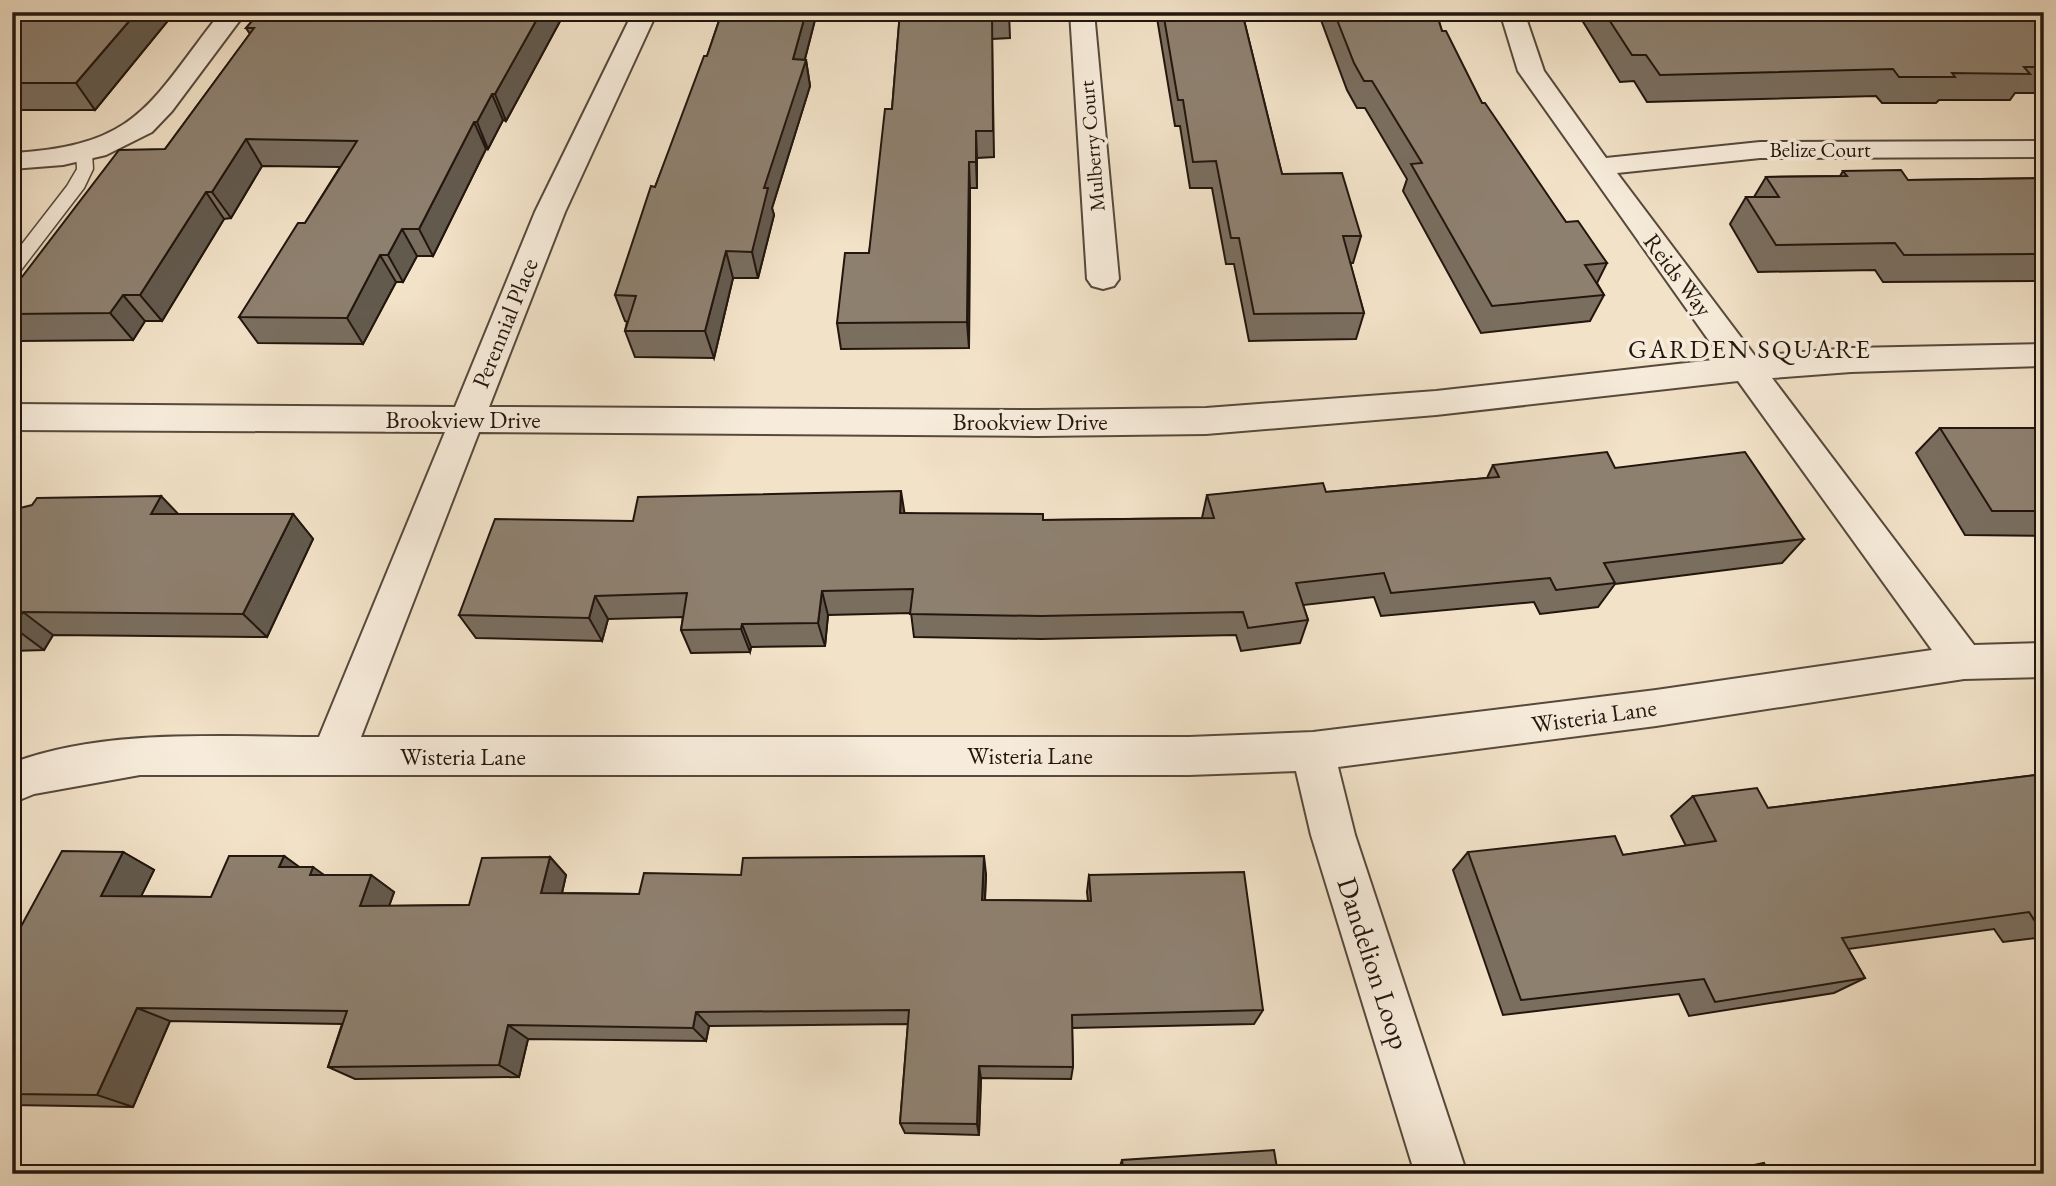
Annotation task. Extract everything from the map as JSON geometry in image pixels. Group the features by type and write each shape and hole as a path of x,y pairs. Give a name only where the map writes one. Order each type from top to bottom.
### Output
{"street":[{"path":"12,161 62,157 83,152 133,132 159,111 234,12"},
{"name":"Perennial Place","path":"332,757 464,420 550,212 645,12"},
{"name":"Mulberry Court","path":"1082,12 1102,279"},
{"name":"Reids Way","path":"1512,12 1531,71 1598,167 1964,662"},
{"name":"Belize Court","path":"1598,167 1760,150 2044,149"},
{"name":"Brookview Drive","path":"12,417 1037,423 1206,421 1436,403 1747,368 1890,358 2044,355"},
{"name":"Wisteria Lane","path":"12,783 33,775 141,756 1189,756 1313,751 1656,708 1964,662 2044,660"},
{"name":"Dandelion Loop","path":"1313,751 1333,835 1441,1174"}],"lane":[{"path":"12,270 75,188 85,169 83,152"}],"building":[{"path":"12,12 137,12 76,83 12,83"},
{"path":"260,12 541,12 495,94 492,94 477,122 474,122 419,229 402,229 388,255 380,255 347,318 239,317 298,223 305,223 357,141 246,139 212,192 206,192 140,295 123,295 110,313 12,314 12,290 119,150 165,149 254,28 246,28"},
{"path":"722,12 806,12 793,59 806,60 764,188 768,188 752,252 726,251 705,331 625,331 636,296 615,295 651,186 655,187"},
{"path":"900,12 992,12 993,131 976,131 976,162 969,162 967,322 837,323 845,253 869,253 885,109 892,109"},
{"path":"1163,12 1242,12 1282,174 1342,173 1361,236 1343,236 1364,313 1254,314 1239,238 1231,238 1216,161 1193,162 1183,100 1178,100"},
{"path":"1334,12 1436,12 1442,31 1446,31 1482,103 1485,103 1566,222 1578,221 1607,263 1585,265 1604,295 1492,306 1411,164 1422,163 1372,81 1364,81 1354,63"},
{"path":"1604,12 2044,12 2044,67 2024,67 2030,74 1952,73 1955,77 1899,77 1893,69 1660,75 1646,55 1632,55"},
{"path":"1901,170 1908,180 2044,178 2044,254 1904,255 1895,243 1776,245 1746,197 1779,197 1766,177 1847,176 1843,171"},
{"path":"1940,428 2044,428 2044,511 1992,511"},
{"path":"1607,452 1615,468 1745,452 1804,539 1604,563 1615,583 1556,590 1550,578 1391,593 1384,573 1296,583 1308,620 1248,628 1243,612 1041,616 910,614 913,589 822,591 818,623 742,624 741,629 681,630 687,593 595,596 589,618 459,615 495,519 633,521 638,497 901,491 900,513 1043,514 1043,520 1214,518 1207,495 1323,483 1326,492 1499,477 1493,465"},
{"path":"161,496 151,514 293,514 243,614 23,612 12,628 12,510 32,505 37,498"},
{"path":"2044,774 2044,926 2038,926 2029,912 1842,938 1865,978 1715,1002 1704,979 1521,1000 1468,852 1615,836 1623,855 1716,841 1693,796 1757,788 1768,808"},
{"path":"62,851 123,852 101,896 211,897 229,856 284,856 279,867 313,867 310,875 371,875 360,906 469,905 482,858 550,857 541,893 639,894 644,873 741,875 743,858 984,856 982,900 1091,901 1089,875 1244,872 1263,1010 1072,1015 1073,1067 979,1066 977,1124 900,1123 909,1010 696,1012 693,1028 508,1025 499,1065 328,1067 347,1011 137,1008 97,1095 12,1094 12,943"},
{"path":"1274,1150 1278,1174 1124,1174 1122,1160"},
{"path":"1764,1163 1769,1174 1711,1174"},
{"path":"2044,1166 2044,1174 1966,1174 2005,1169"}],"district":[{"name":"GARDEN SQUARE","path":"1750,349"}]}
